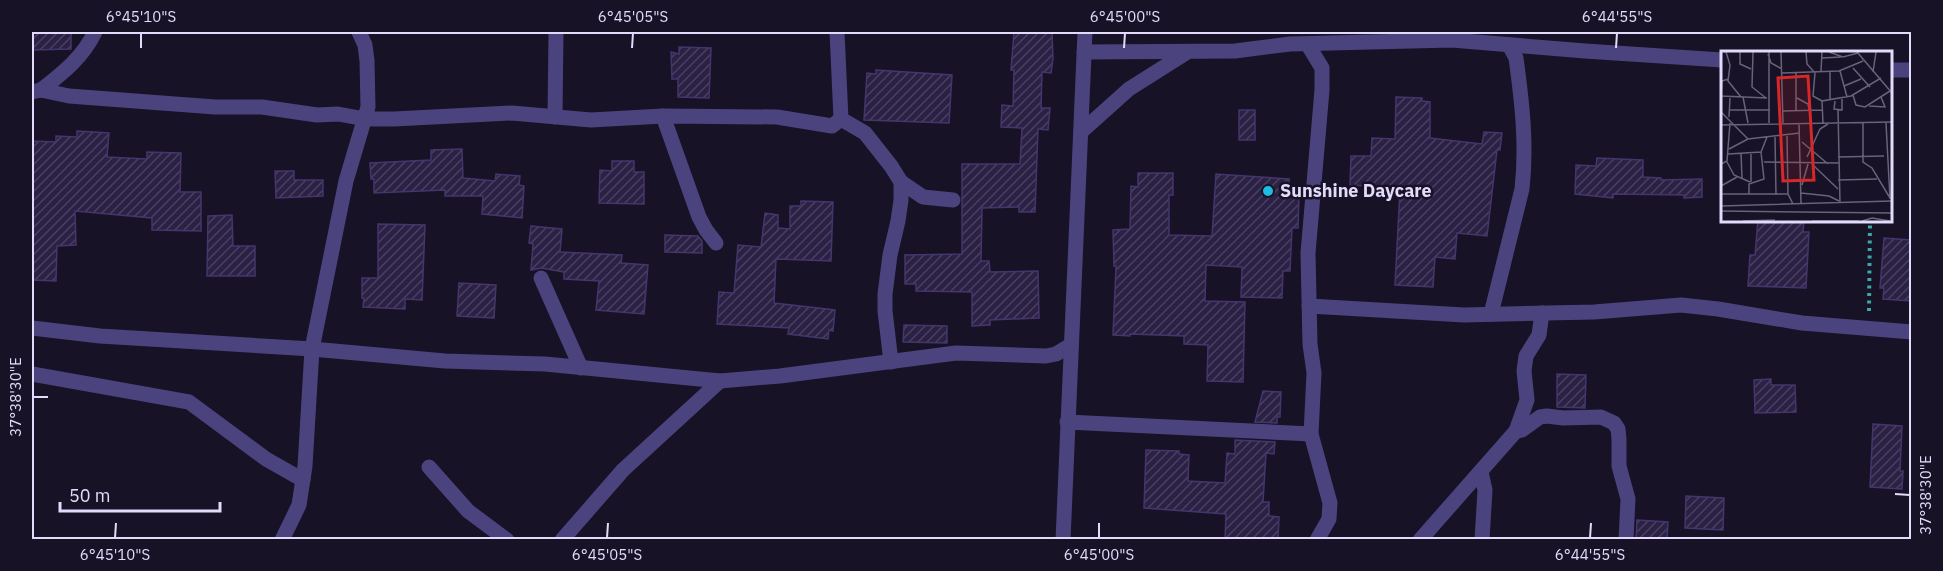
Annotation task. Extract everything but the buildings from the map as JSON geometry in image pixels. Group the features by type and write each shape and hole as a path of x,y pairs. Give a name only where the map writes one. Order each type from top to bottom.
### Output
{"street":[{"path":"36,91 67,70 95,32"},
{"path":"282,540 299,505 303,480 312,349 346,180 368,107 367,61 365,45 359,32"},
{"path":"555,117 556,32"},
{"path":"837,32 842,119"},
{"path":"1063,540 1084,32"},
{"path":"1084,52 1235,51 1290,45 1452,40 1721,60"},
{"path":"1308,45 1322,68 1323,90 1308,253 1310,344 1314,373 1311,434 1330,502 1329,519 1317,540"},
{"path":"1491,314 1522,189 1526,148 1516,58 1509,45"},
{"path":"1081,132 1129,89 1186,52"},
{"path":"1892,70 1911,70"},
{"path":"36,91 69,96 215,107 262,107 317,115 338,114 365,118 394,119 512,113 591,120 663,116 777,117 832,126 842,119"},
{"path":"663,116 699,217 716,243"},
{"path":"842,119 865,133 901,182 923,197 953,200"},
{"path":"891,362 885,294 901,200 901,182"},
{"path":"541,278 581,368"},
{"path":"1309,306 1432,315 1594,312 1681,305 1802,323 1911,332"},
{"path":"1420,540 1516,430 1527,400 1524,372 1526,356 1539,335 1542,313"},
{"path":"32,328 445,361 501,362 581,368 720,381 780,376 973,352 1038,357 1056,354 1071,345"},
{"path":"32,374 189,402 266,459 303,480"},
{"path":"562,540 623,470 720,381"},
{"path":"1516,430 1522,430 1540,417 1547,416 1601,417 1614,423 1618,429 1619,466 1628,499 1626,540"},
{"path":"1067,422 1311,434"},
{"path":"429,467 468,512 507,540"},
{"path":"1481,471 1485,490 1482,540"}],"path":[{"path":"1869,327 1870,222"}],"place":[{"name":"Sunshine Daycare","path":"1268,191"}]}
